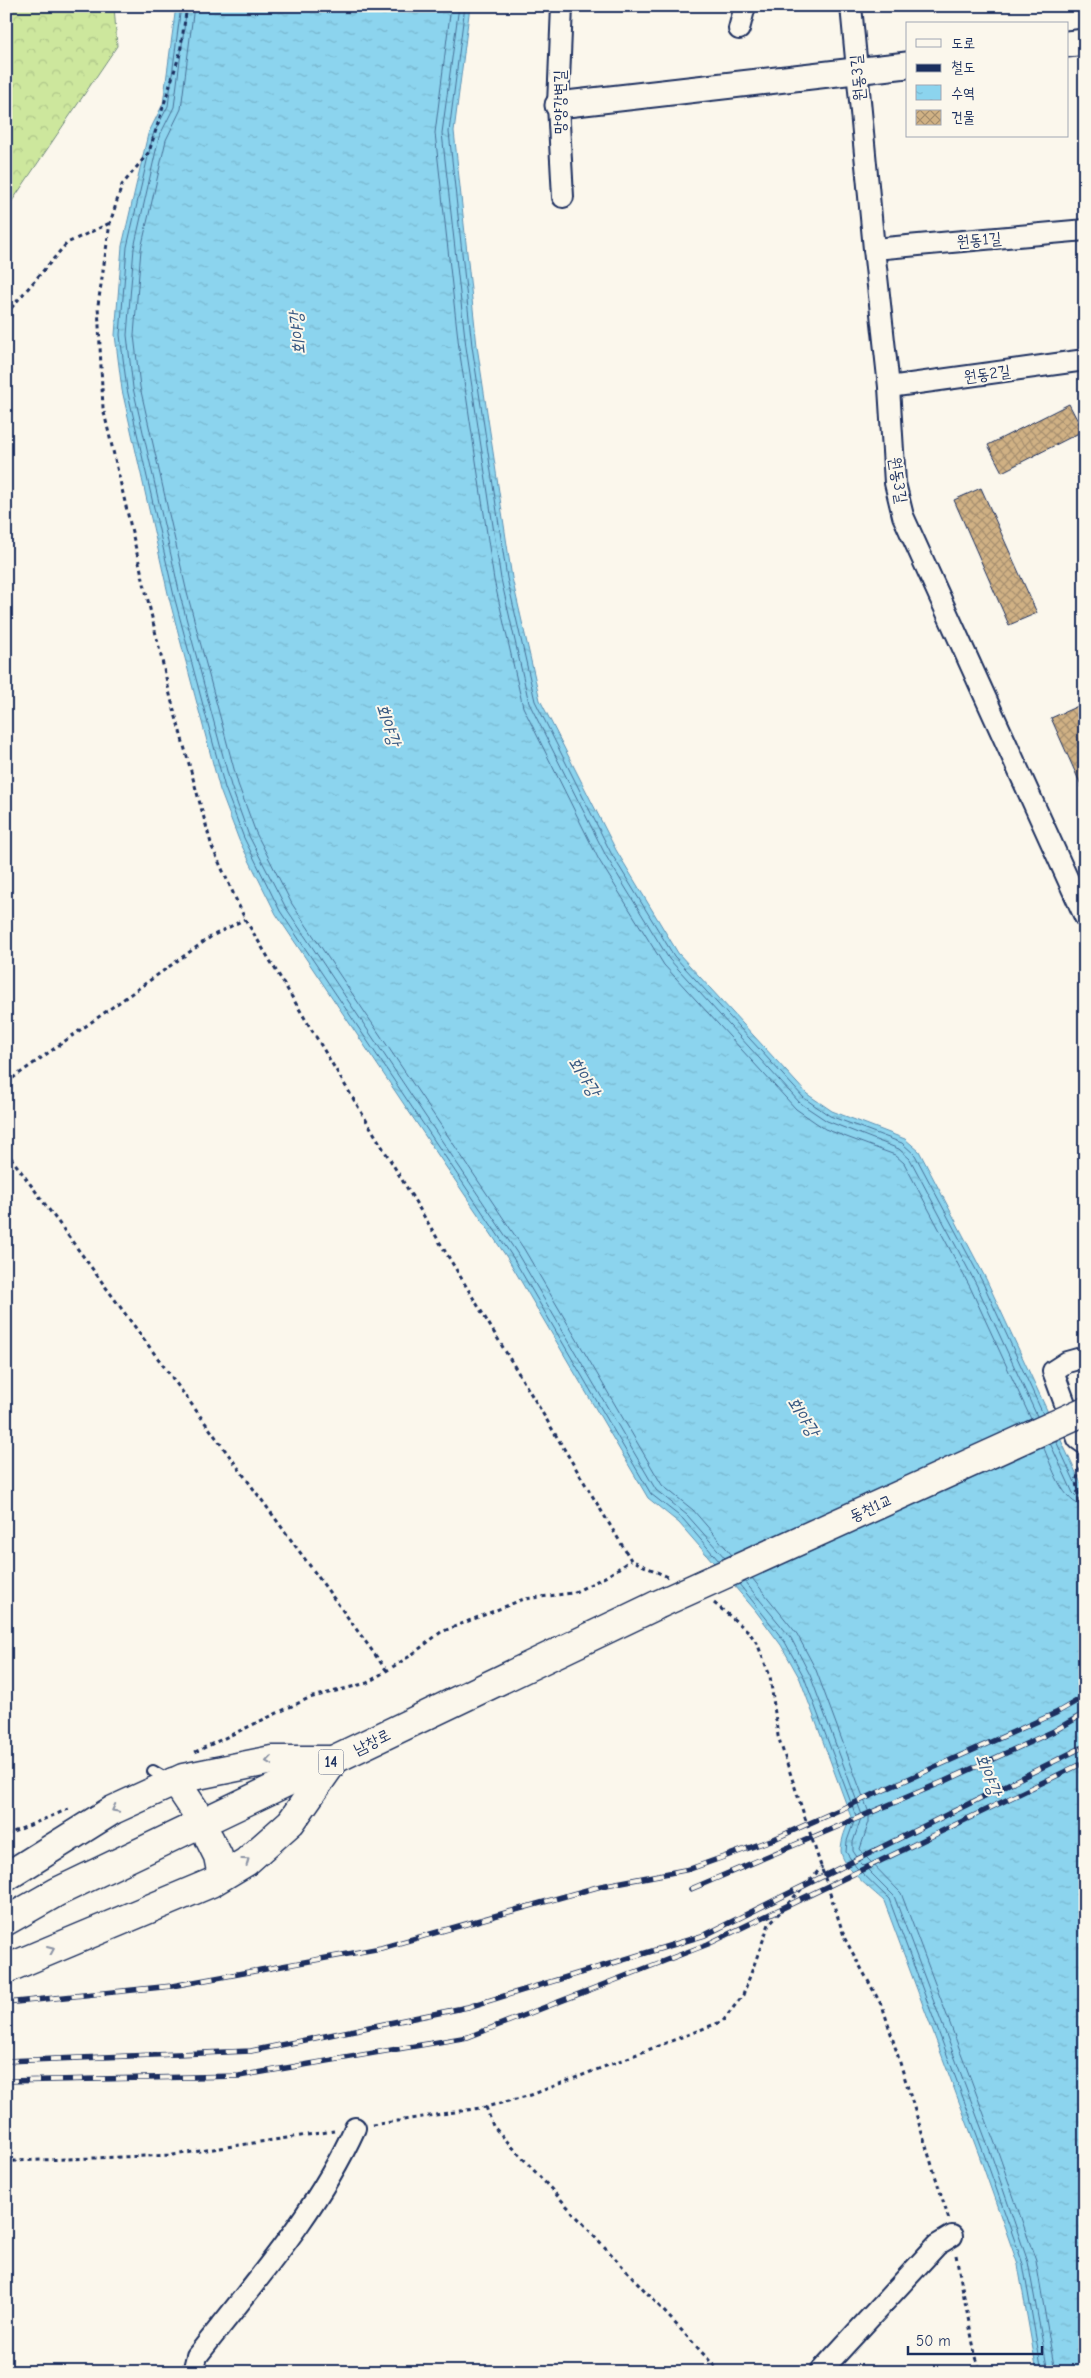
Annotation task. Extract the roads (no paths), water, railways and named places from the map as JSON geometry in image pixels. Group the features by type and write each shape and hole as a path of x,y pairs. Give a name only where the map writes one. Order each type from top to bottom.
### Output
{"main road":[{"name":"동천1교","path":"658,1606 1085,1411"},
{"name":"남창로","path":"6,1921 56,1892 658,1606"},
{"path":"6,1876 163,1777 182,1778 272,1760 335,1760"},
{"path":"6,1969 222,1876 246,1862 290,1822 335,1760"},
{"path":"163,1777 182,1791 194,1809"},
{"path":"209,1838 218,1856 222,1876"}],"street":[{"name":"망양강변길","path":"562,6 558,105 563,197"},
{"path":"739,29 745,6"},
{"name":"원동3길","path":"851,6 889,387 895,483 903,516 1085,917"},
{"path":"1068,44 1085,42"},
{"path":"558,105 906,65"},
{"name":"원동1길","path":"874,249 1085,230"},
{"name":"원동2길","path":"889,387 1085,360"},
{"path":"1085,1357 1067,1362 1053,1371 1078,1439 1085,1444"},
{"path":"193,2372 197,2356 296,2229 343,2154 355,2128"},
{"path":"820,2372 936,2245 952,2236"}],"water":[{"name":"회야강","path":"176,6 470,6 454,131 477,346 512,578 540,700 616,850 678,953 807,1094 832,1111 905,1139 919,1151 986,1279 1085,1492 1085,2372 1037,2372 1018,2265 884,1901 858,1878 846,1864 843,1857 841,1851 842,1842 851,1817 800,1679 781,1645 755,1610 679,1523 648,1498 508,1259 276,914 239,840 220,790 169,598 122,390 115,335 122,246 148,134 163,104"}],"railway":[{"path":"6,2003 172,1986 381,1948 601,1886 690,1869 774,1839 1056,1713 1085,1696"},
{"path":"691,1889 945,1781 1054,1731 1085,1713"},
{"path":"6,2061 251,2051 468,2007 705,1935 1085,1746"},
{"path":"6,2081 239,2076 468,2037 708,1944 1085,1762"}]}
